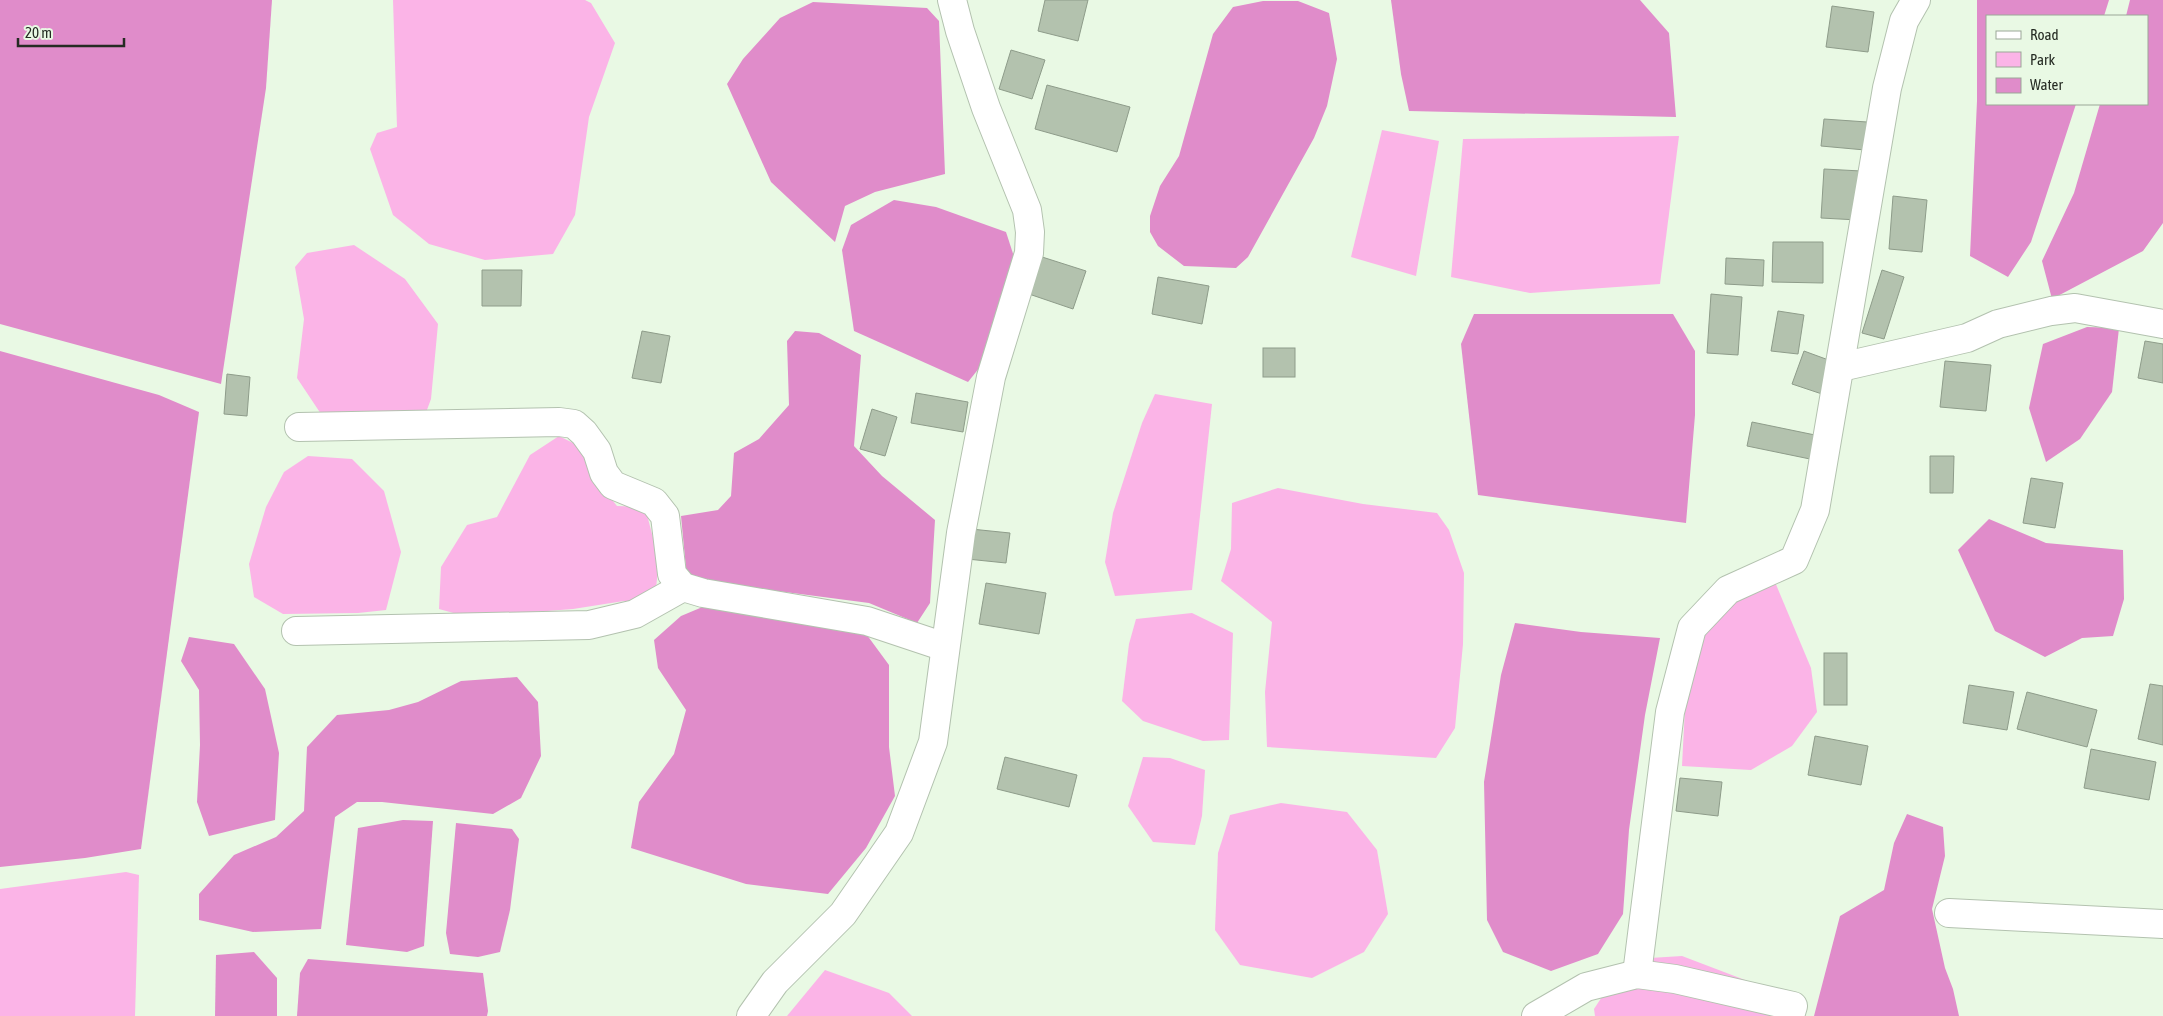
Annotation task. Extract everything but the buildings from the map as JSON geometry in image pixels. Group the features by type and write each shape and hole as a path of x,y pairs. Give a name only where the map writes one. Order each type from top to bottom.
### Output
{"street":[{"path":"751,1016 775,982 844,914 899,833 933,742 961,533 991,377 1029,253 1030,232 1027,210 986,108 960,31 952,0"},
{"path":"1637,974 1670,712 1692,628 1728,590 1794,560 1816,510 1887,88 1904,21 1916,0"},
{"path":"1841,367 1967,338 1998,324 2051,311 2075,308 2163,324"},
{"path":"299,427 559,422 574,424 584,433 597,451 604,473 613,485 654,502 665,516 672,574 683,587 703,593 867,621 946,647"},
{"path":"296,631 589,625 635,614 683,587"},
{"path":"1949,913 2163,924"},
{"path":"1536,1016 1586,987 1637,974 1675,979 1793,1006 1790,1016"}],"green space":[{"path":"393,0 585,0 591,3 615,43 589,117 575,215 553,254 485,260 429,244 393,215 370,149 377,133 397,127"},
{"path":"1382,130 1439,141 1416,276 1351,257"},
{"path":"1679,136 1660,284 1530,293 1451,277 1463,139"},
{"path":"354,245 405,279 438,324 431,399 421,426 381,440 321,414 297,378 304,319 295,267 307,253"},
{"path":"1155,394 1212,404 1192,590 1115,596 1105,562 1113,513 1142,423"},
{"path":"559,436 585,449 597,481 617,506 645,507 659,561 654,606 624,601 573,609 468,617 439,609 441,567 467,525 497,517 530,455"},
{"path":"308,456 352,459 384,491 401,552 386,610 358,613 283,614 254,597 249,564 266,507 284,472"},
{"path":"1278,488 1363,504 1437,513 1449,530 1464,573 1463,644 1455,728 1436,758 1267,747 1265,692 1272,622 1221,581 1231,549 1232,503"},
{"path":"1775,582 1811,668 1817,712 1792,746 1751,770 1682,766 1685,708 1710,607"},
{"path":"1192,613 1233,633 1229,740 1203,741 1143,721 1122,701 1129,644 1136,619"},
{"path":"1143,757 1170,758 1205,770 1202,816 1195,845 1153,842 1128,806"},
{"path":"1281,803 1347,812 1377,850 1388,914 1364,952 1312,978 1240,965 1215,930 1218,853 1230,815"},
{"path":"126,872 139,875 135,1016 0,1016 0,889"},
{"path":"1682,956 1745,980 1784,1006 1783,1016 1595,1016 1594,1009 1611,983 1650,958"},
{"path":"825,970 889,993 912,1016 787,1016"}],"water":[{"path":"0,0 272,0 266,88 221,384 0,324"},
{"path":"1391,0 1640,0 1669,33 1676,117 1409,111 1401,74"},
{"path":"1977,0 2109,0 2104,15 1986,15 1986,105 2076,105 2031,242 2008,277 1970,256 1977,101"},
{"path":"2130,0 2163,0 2163,223 2143,251 2052,299 2042,261 2074,193 2100,105 2148,105 2148,15 2126,15"},
{"path":"1263,1 1298,1 1329,13 1337,59 1327,106 1314,138 1248,257 1236,268 1184,266 1158,246 1150,232 1150,216 1160,186 1179,156 1213,34 1233,7"},
{"path":"813,2 927,8 939,21 945,174 875,192 845,206 835,242 771,182 727,84 743,59 780,18"},
{"path":"894,200 936,207 1006,232 1018,269 984,362 968,382 854,331 842,250 851,225"},
{"path":"1474,314 1673,314 1695,351 1695,415 1686,523 1478,495 1461,344"},
{"path":"2087,327 2119,328 2112,392 2080,439 2046,462 2029,408 2043,344"},
{"path":"795,331 819,333 861,355 854,446 882,476 935,520 930,603 917,623 869,603 687,579 681,516 718,510 731,496 734,453 759,439 789,405 787,341"},
{"path":"0,351 159,395 199,412 141,849 85,858 0,867"},
{"path":"1989,519 2046,543 2123,550 2124,599 2113,636 2082,638 2045,657 1995,631 1958,550"},
{"path":"712,603 864,631 889,665 889,747 895,796 866,848 828,894 746,884 631,848 639,802 674,754 686,710 658,668 654,640 681,616"},
{"path":"1515,623 1581,632 1660,638 1645,715 1629,830 1623,914 1598,954 1551,971 1503,952 1487,920 1484,782 1501,675"},
{"path":"189,637 234,644 265,689 279,753 275,820 209,836 197,802 200,745 199,690 181,661"},
{"path":"517,677 538,702 541,756 521,798 493,814 382,802 357,802 335,817 321,929 253,932 199,920 199,894 234,855 276,837 304,811 307,747 337,715 389,710 418,702 461,681"},
{"path":"1907,814 1943,827 1945,856 1932,909 1945,968 1953,989 1959,1016 1814,1016 1840,916 1884,890 1894,843"},
{"path":"403,820 433,821 424,946 407,952 346,945 358,828"},
{"path":"456,823 512,829 519,839 510,910 500,952 478,957 450,954 446,933"},
{"path":"254,952 277,978 277,1016 215,1016 216,955"},
{"path":"308,959 483,973 487,1016 297,1016 300,973"}]}
